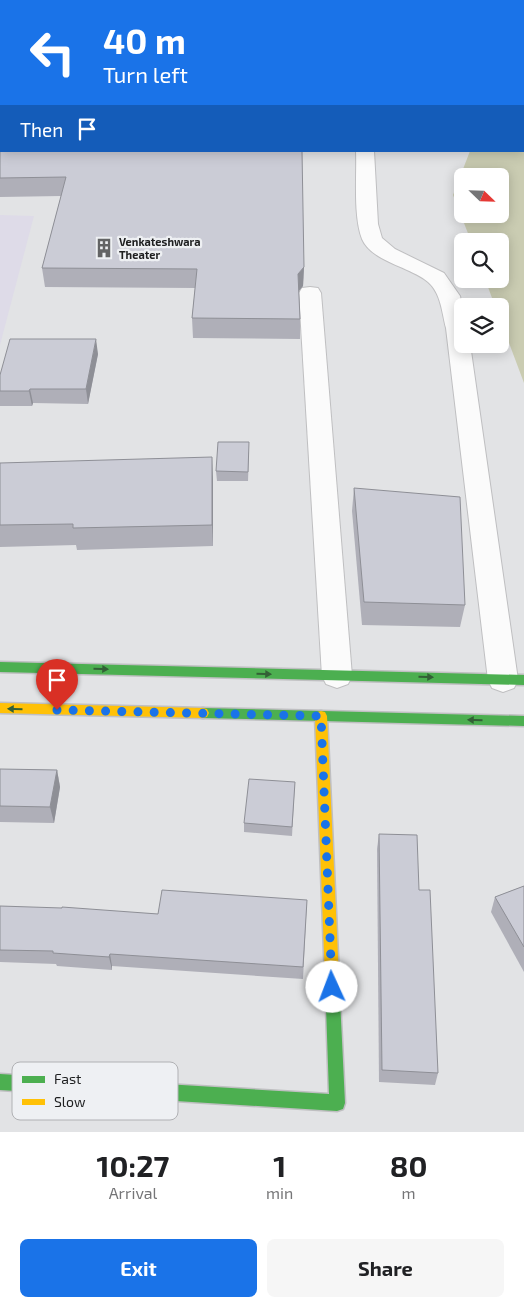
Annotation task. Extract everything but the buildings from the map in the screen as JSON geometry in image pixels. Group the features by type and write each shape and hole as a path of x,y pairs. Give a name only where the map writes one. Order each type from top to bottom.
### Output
{"main road":[{"path":"0,667 514,680"},
{"path":"0,708 524,721"},
{"path":"178,1093 337,1103 321,716"}],"street":[{"path":"365,152 368,224 373,240 388,253 436,278 449,296 456,328 514,680"},
{"path":"310,293 336,676"}],"shaded area":[{"path":"0,215 34,216 0,345"}],"green space":[{"path":"470,152 524,152 524,383 509,343 509,298 492,298 488,288 509,288 509,233 468,233 464,223 509,223 509,168 463,168"}],"traffic: fast":[{"path":"0,667 524,680"},
{"path":"203,713 524,721"},
{"path":"178,1093 337,1103 332,978"},
{"path":"0,1082 12,1083"}],"traffic: slow":[{"path":"0,708 203,713"},
{"path":"321,716 332,978"}],"place":[{"name":"Venkateshwara Theater","path":"104,248"}],"route":[{"path":"57,710 321,716 332,987"}]}
